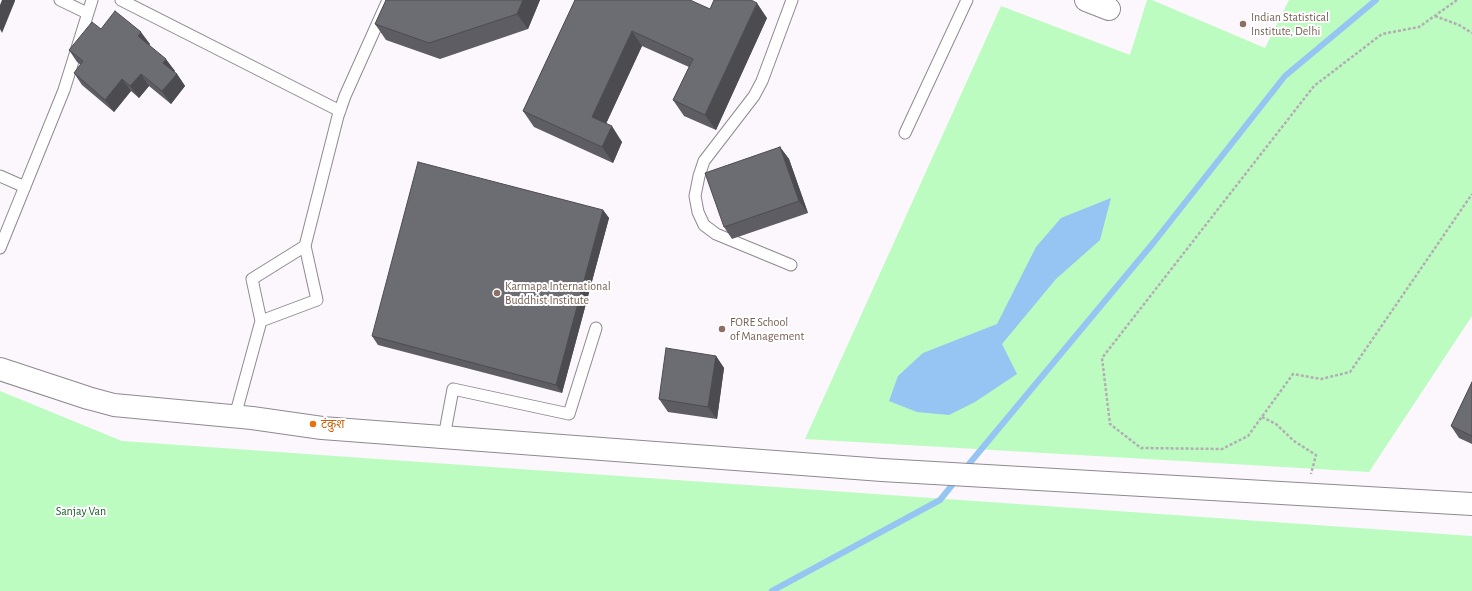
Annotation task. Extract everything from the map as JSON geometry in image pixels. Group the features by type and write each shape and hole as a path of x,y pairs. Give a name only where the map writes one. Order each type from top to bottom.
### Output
{"street":[{"path":"1086,0 1109,9"},
{"path":"0,369 88,398 114,404 235,416 322,428 950,474 1472,504"}],"lane":[{"path":"60,0 87,13"},
{"path":"0,248 64,90 92,0"},
{"path":"120,0 340,111"},
{"path":"261,321 317,300 305,246 345,96 388,0"},
{"path":"791,265 716,234 704,225 698,212 695,196 704,161 754,96 762,81 792,0"},
{"path":"905,133 967,0"},
{"path":"0,176 25,187"},
{"path":"235,416 261,321 252,279 305,246"},
{"path":"444,437 453,389 569,414 596,328"}],"path":[{"path":"1457,0 1419,27 1382,34 1314,86 1102,358 1110,424 1141,448 1222,449 1248,436 1293,374 1321,379 1350,372 1472,194"},
{"path":"1435,16 1459,24 1472,33"},
{"path":"1262,417 1276,424 1294,441 1316,455 1310,477 1300,494"}],"green space":[{"path":"1147,0 1152,0 1265,48 1289,0 1472,0 1472,316 1369,472 805,439 1001,6 1130,55"},
{"name":"Sanjay Van","path":"0,391 122,441 1472,536 1472,591 0,591"}],"water":[{"path":"1111,198 1100,240 1056,279 1002,344 1017,374 975,402 949,415 917,412 889,401 898,376 923,353 997,324 1036,247 1061,218"}],"building":[{"path":"386,0 523,0 517,14 429,43 375,24"},
{"path":"575,0 690,0 710,9 714,0 751,0 757,3 705,115 673,100 693,59 632,31 592,117 612,126 602,147 523,111"},
{"path":"115,11 141,32 138,36 166,59 163,63 177,74 162,91 141,74 130,86 122,79 105,100 74,73 83,61 69,50 92,22 101,29"},
{"path":"780,147 799,201 724,227 705,173"},
{"path":"418,162 603,210 556,385 372,336"},
{"path":"666,348 716,356 708,407 659,399"},
{"path":"1472,382 1472,436 1451,426"}],"waterway":[{"path":"964,470 1154,242 1285,76 1376,0"},
{"path":"772,591 940,500 957,479"}],"place":[{"name":"Indian Statistical Institute, Delhi","path":"1243,24"},
{"name":"Karmapa International Buddhist Institute","path":"497,293"},
{"name":"FORE School of Management","path":"722,329"},
{"name":"टंकुश","path":"313,424"}]}
